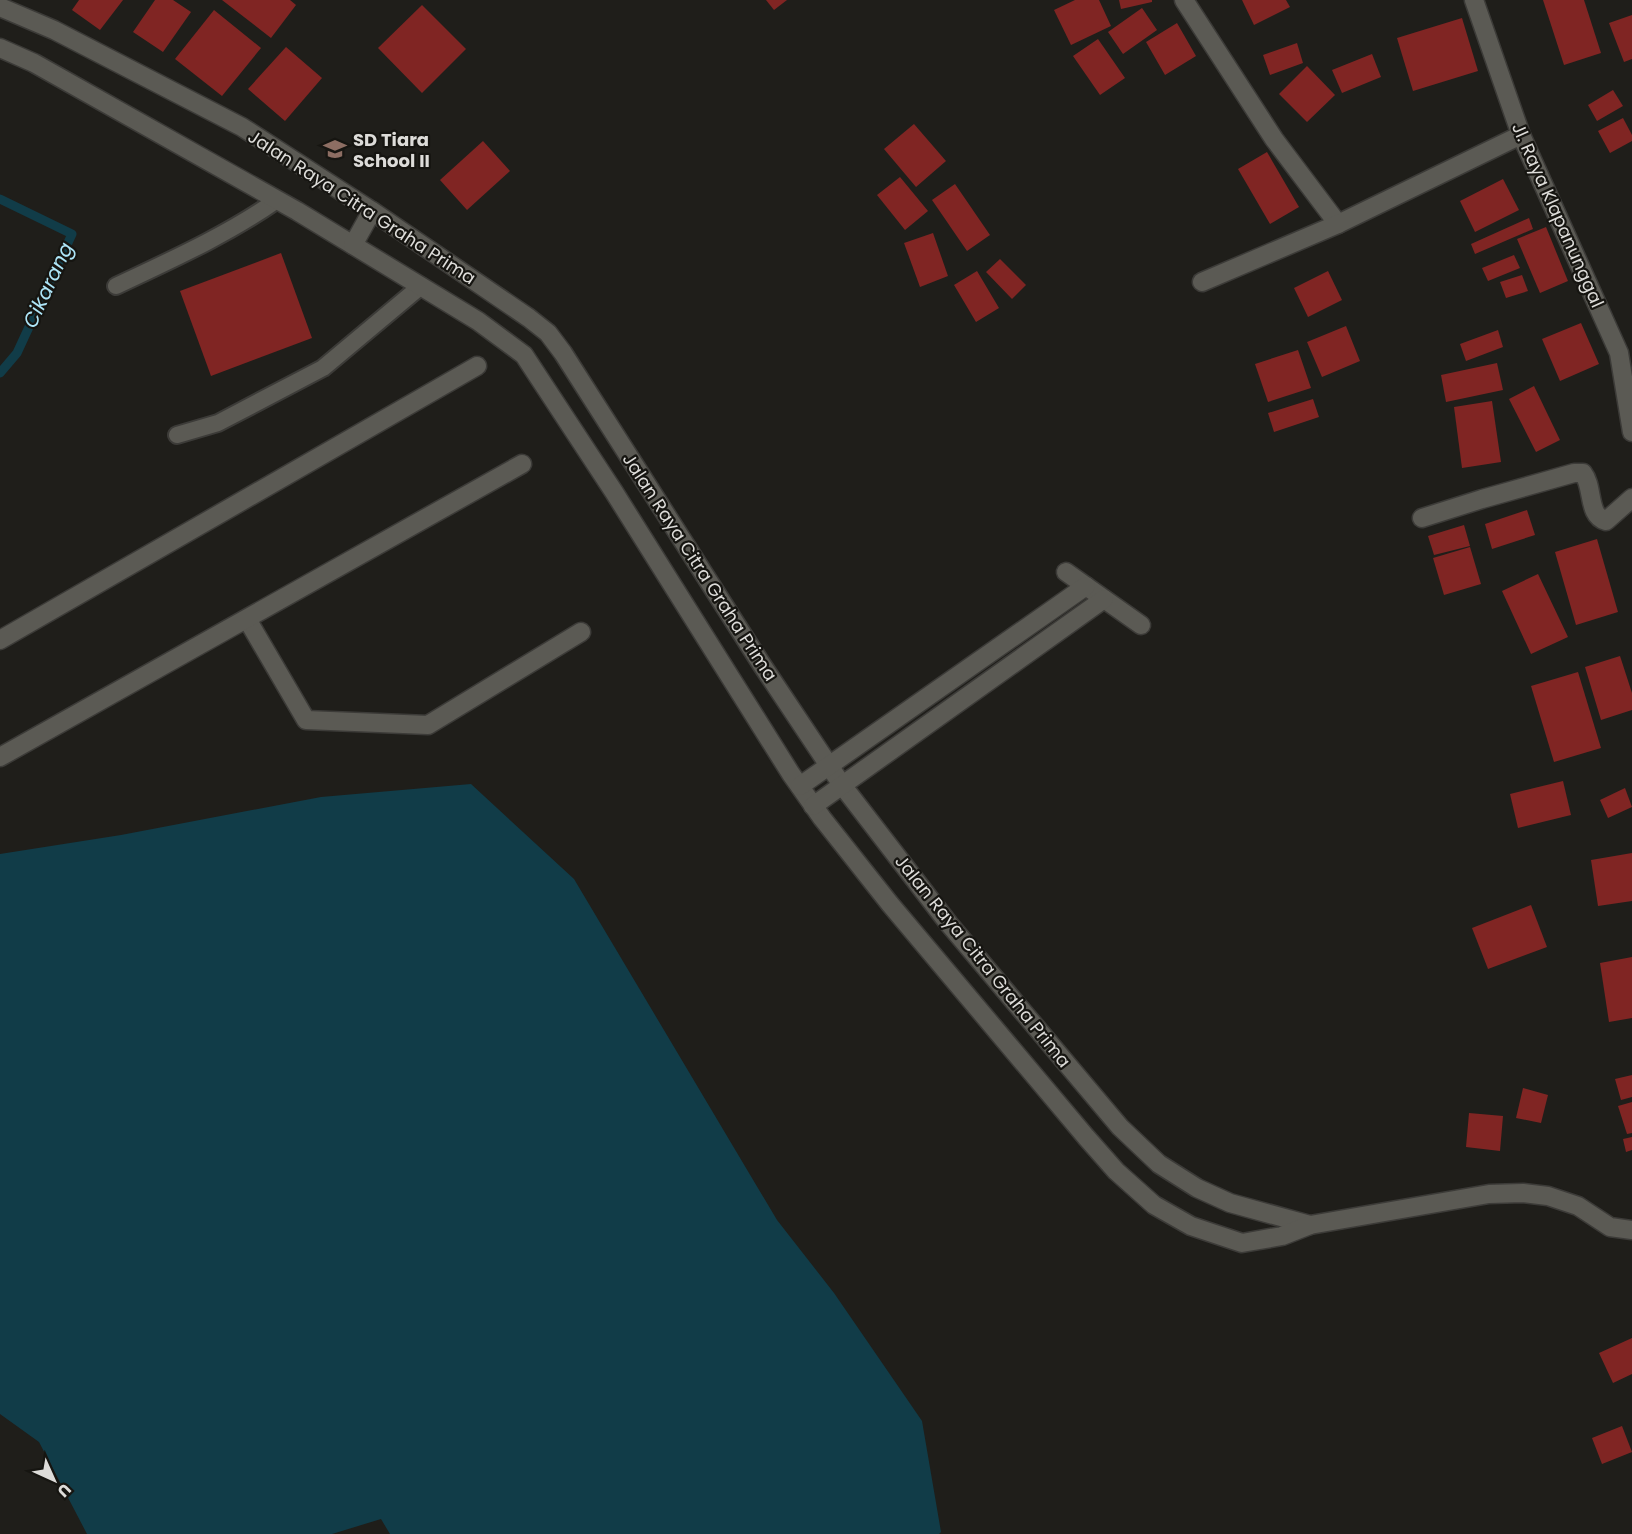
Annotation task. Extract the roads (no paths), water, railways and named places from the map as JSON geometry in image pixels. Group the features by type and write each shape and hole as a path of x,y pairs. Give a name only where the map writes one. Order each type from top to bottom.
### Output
{"street":[{"path":"1184,0 1274,139 1338,224"},
{"name":"Jl. Raya Klapanunggal","path":"1474,0 1521,135 1626,352 1632,432"},
{"name":"Jalan Raya Citra Graha Prima","path":"0,7 54,30 242,127 372,211 548,333 829,767 949,924 1120,1127 1159,1164 1197,1188 1230,1203 1310,1225"},
{"name":"Jalan Raya Citra Graha Prima","path":"0,48 34,63 277,200 478,321 524,355 813,806 884,896 1043,1088 1116,1171 1154,1205 1191,1226 1242,1243 1282,1236 1310,1225 1489,1194 1522,1193 1548,1196 1578,1206 1610,1227 1632,1230"},
{"path":"1202,282 1338,224 1521,135"},
{"path":"353,245 372,211"},
{"path":"0,640 477,366"},
{"path":"0,757 522,464"},
{"path":"1422,518 1574,473 1583,473 1588,480 1595,514 1599,519 1606,521 1632,498"},
{"path":"1066,572 1141,625"},
{"path":"800,786 1086,586"},
{"path":"813,806 1104,599"},
{"path":"247,618 306,720 428,725 581,632"}],"lane":[{"path":"116,285 185,253 255,215 277,200"},
{"path":"177,435 218,423 323,368 421,286"}],"water":[{"path":"471,784 574,879 777,1220 834,1293 922,1421 941,1532 939,1534 390,1534 381,1519 332,1534 87,1534 39,1442 0,1414 0,854 121,835 321,797"}],"waterway":[{"name":"Cikarang","path":"0,199 72,234 17,353 0,373"}],"place":[{"name":"SD Tiara School II","path":"335,149"}]}
